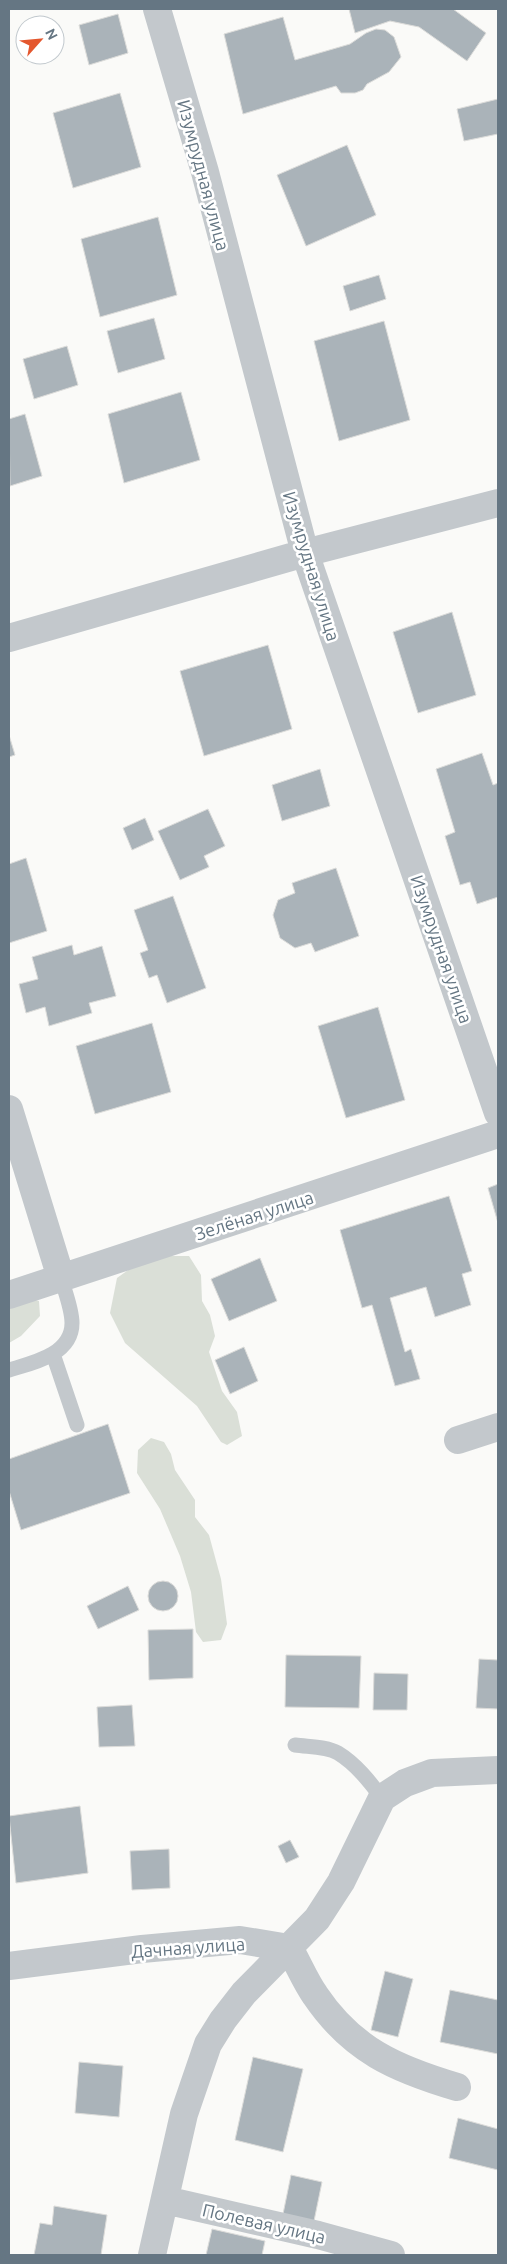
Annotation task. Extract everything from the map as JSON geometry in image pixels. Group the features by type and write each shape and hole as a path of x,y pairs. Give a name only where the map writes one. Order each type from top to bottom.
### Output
{"street":[{"name":"Изумрудная улица","path":"157,9 205,172 305,553 498,1113"},
{"path":"9,638 305,553 498,502"},
{"path":"9,1109 61,1278"},
{"name":"Зелёная улица","path":"9,1295 498,1134"},
{"path":"458,1440 498,1427"},
{"path":"152,2255 184,2114 208,2044 223,2020 244,1993 316,1919 341,1882 382,1798 405,1783 432,1773 498,1770"},
{"name":"Дачная улица","path":"9,1966 142,1949 240,1940 289,1948"},
{"path":"289,1948 314,1994 339,2026 372,2053 414,2074 457,2087"},
{"name":"Полевая улица","path":"165,2200 318,2235 391,2255"}],"lane":[{"path":"9,1370 53,1354 62,1348 69,1338 72,1323 61,1278"},
{"path":"53,1354 77,1425"},
{"path":"295,1745 321,1748 337,1753 371,1783 382,1798"}],"shaded area":[{"path":"166,1256 189,1256 201,1275 202,1301 210,1315 215,1336 209,1352 222,1391 237,1412 242,1436 227,1445 221,1442 197,1406 125,1343 110,1313 117,1278 138,1263"},
{"path":"23,1297 39,1301 40,1316 21,1336 9,1343 9,1303"},
{"path":"151,1438 164,1442 171,1454 175,1470 195,1500 195,1517 209,1535 221,1579 227,1624 221,1640 203,1642 196,1632 191,1592 180,1556 160,1509 137,1473 138,1450"}],"building":[{"path":"349,9 453,9 486,33 467,61 419,27 390,21 355,33"},
{"path":"118,14 128,53 89,65 79,25"},
{"path":"283,17 295,60 350,44 366,33 376,29 385,30 394,37 401,57 389,72 367,84 363,90 355,93 341,93 336,86 243,114 224,34"},
{"path":"120,93 141,167 73,188 53,113"},
{"path":"498,99 498,134 464,141 457,109"},
{"path":"347,145 376,215 306,246 277,175"},
{"path":"158,217 177,295 100,317 81,239"},
{"path":"379,275 386,299 350,311 343,286"},
{"path":"154,318 165,359 118,373 107,331"},
{"path":"384,321 410,420 339,441 314,341"},
{"path":"67,346 78,385 34,399 23,359"},
{"path":"181,392 200,460 124,483 108,414"},
{"path":"25,414 42,476 10,486 9,419"},
{"path":"452,612 476,695 418,713 393,632"},
{"path":"268,645 292,729 204,756 180,671"},
{"path":"9,735 15,755 9,757"},
{"path":"482,753 493,785 498,783 498,897 477,904 470,882 460,885 445,836 455,832 436,769"},
{"path":"320,769 330,806 282,821 272,785"},
{"path":"208,809 225,846 204,856 209,867 180,880 158,831"},
{"path":"145,818 154,840 132,850 123,828"},
{"path":"26,858 47,931 9,943 9,864"},
{"path":"336,868 359,936 315,952 311,943 295,948 280,938 273,915 278,900 295,893 292,883"},
{"path":"173,896 206,988 167,1003 157,975 149,978 140,953 148,950 134,910"},
{"path":"72,945 74,955 102,946 116,996 89,1003 92,1013 49,1026 45,1007 26,1013 19,984 38,979 32,957"},
{"path":"378,1007 405,1100 346,1118 318,1026"},
{"path":"152,1023 171,1092 95,1114 76,1046"},
{"path":"498,1184 498,1223 488,1188"},
{"path":"449,1196 472,1271 462,1274 471,1305 435,1317 426,1287 390,1298 405,1352 411,1349 420,1379 395,1386 372,1305 362,1308 340,1230"},
{"path":"260,1258 277,1301 229,1321 211,1279"},
{"path":"244,1347 258,1381 230,1394 215,1360"},
{"path":"108,1424 130,1493 21,1530 9,1491 9,1459"},
{"path":"163,1581 174,1585 178,1596 174,1607 163,1611 152,1607 148,1596 152,1585"},
{"path":"128,1586 139,1610 98,1629 87,1606"},
{"path":"193,1629 193,1678 149,1680 148,1630"},
{"path":"286,1655 361,1656 359,1708 285,1707"},
{"path":"479,1659 498,1660 498,1709 476,1708"},
{"path":"374,1673 408,1674 407,1710 373,1710"},
{"path":"132,1705 135,1746 99,1747 97,1707"},
{"path":"80,1806 88,1873 16,1883 9,1816"},
{"path":"290,1840 299,1857 286,1863 278,1846"},
{"path":"169,1849 170,1888 132,1890 130,1851"},
{"path":"385,1971 413,1979 398,2037 371,2030"},
{"path":"450,1990 498,2000 498,2054 440,2042"},
{"path":"253,2057 303,2069 283,2152 235,2140"},
{"path":"79,2062 123,2066 119,2117 75,2113"},
{"path":"458,2118 498,2129 498,2170 449,2158"},
{"path":"291,2175 322,2182 314,2221 283,2214"},
{"path":"54,2206 107,2215 101,2255 34,2255 40,2223 52,2225"},
{"path":"212,2229 265,2241 262,2255 206,2255"}]}
